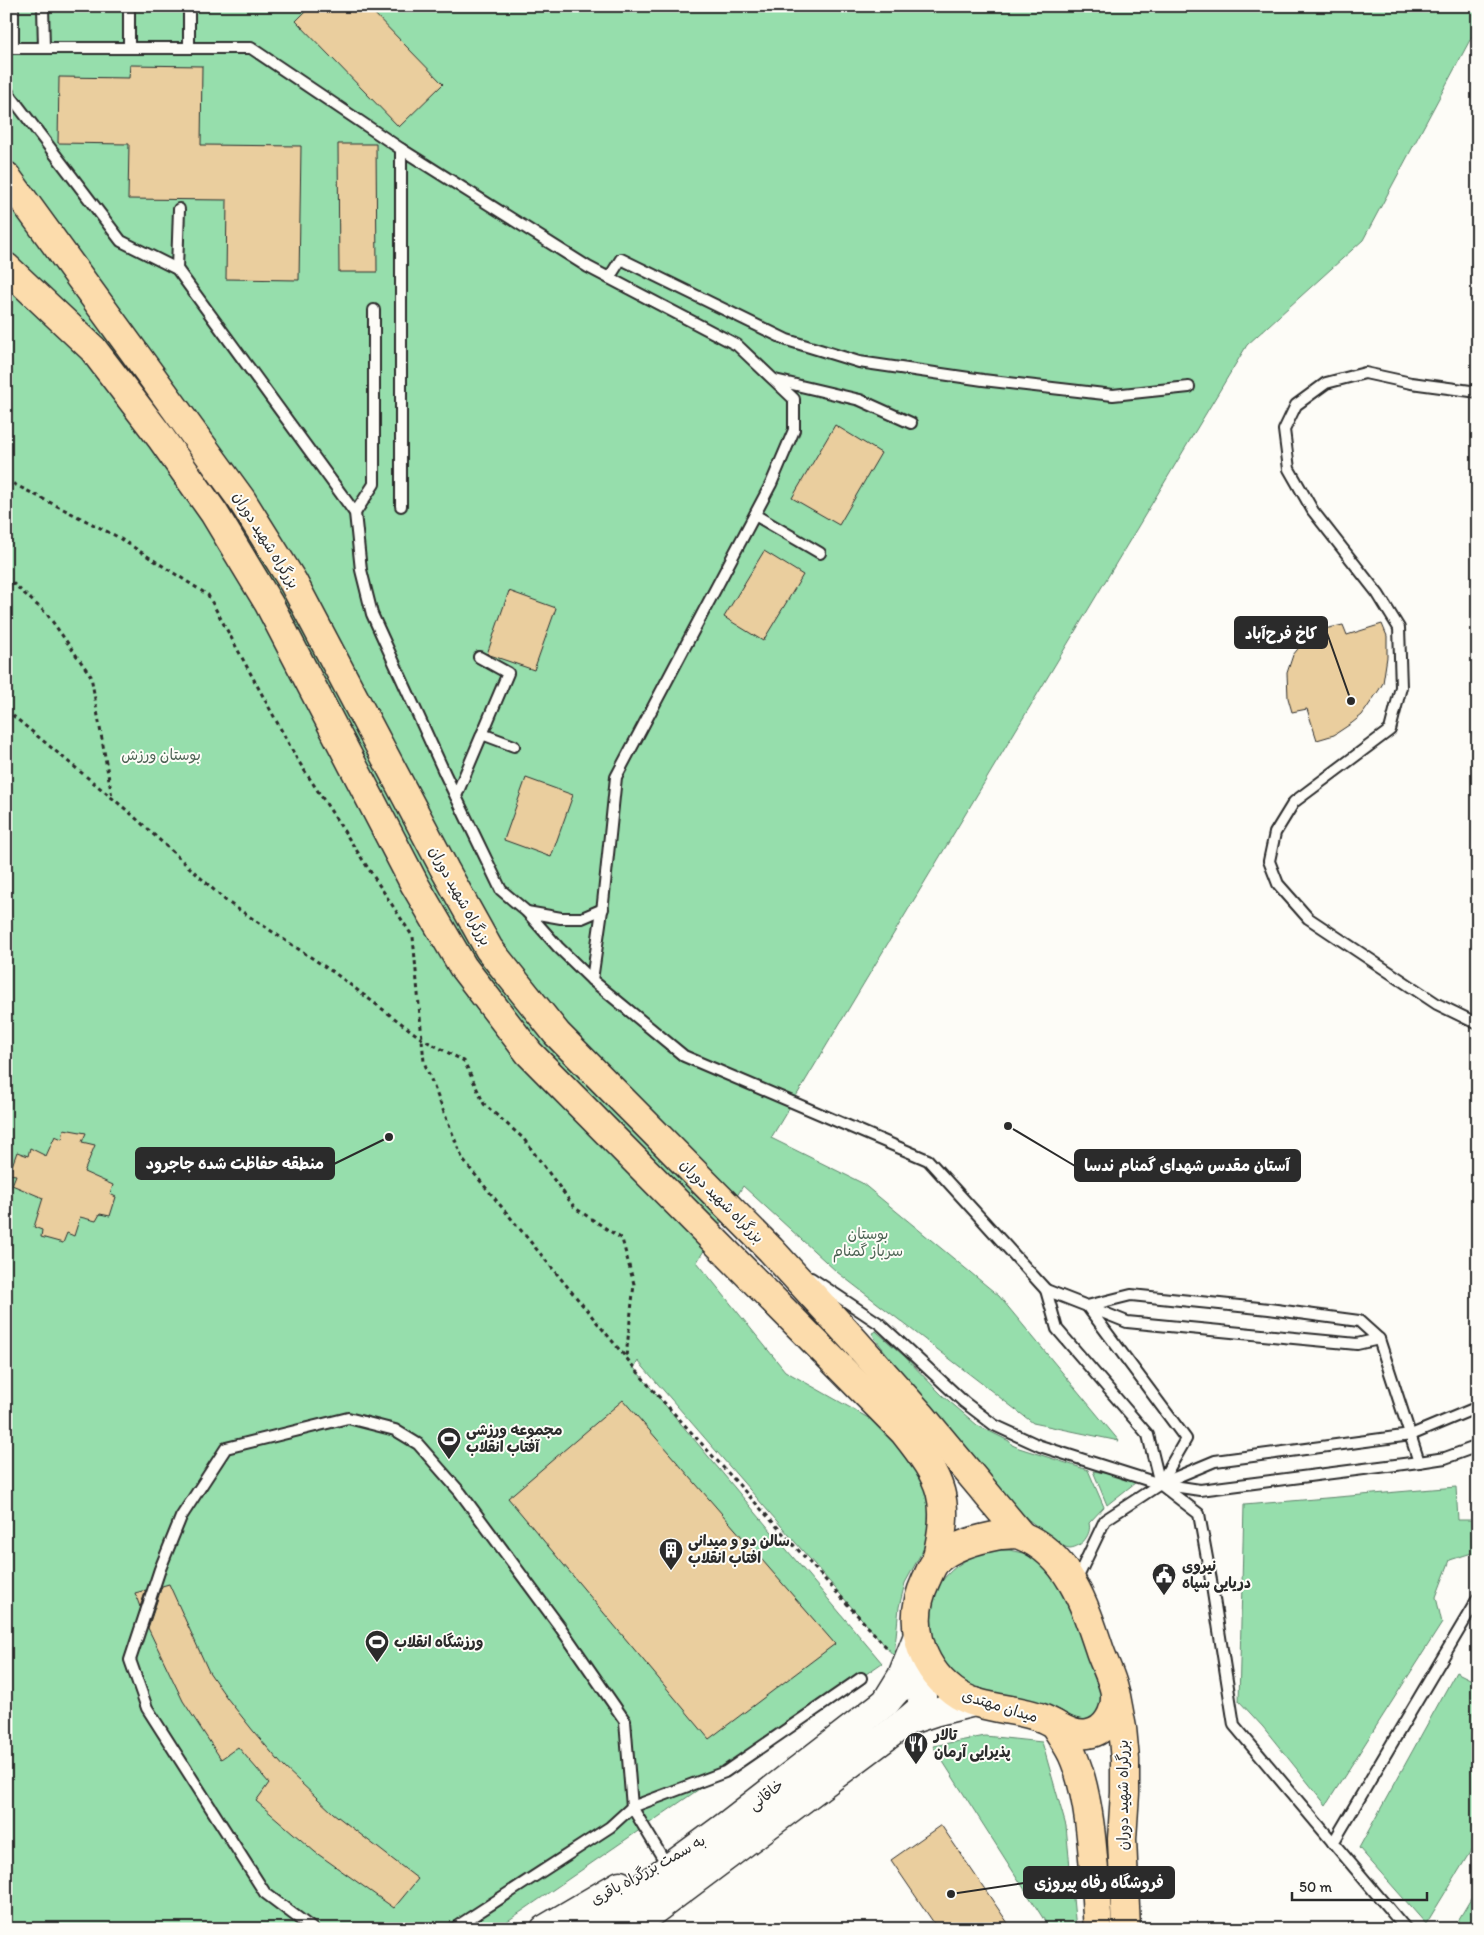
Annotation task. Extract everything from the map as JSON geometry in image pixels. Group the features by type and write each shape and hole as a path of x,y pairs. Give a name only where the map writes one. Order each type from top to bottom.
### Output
{"highway":[{"name":"بزرگراه شهید دوران","path":"6,176 242,499 293,582 445,870 489,949 557,1034 771,1250 920,1414 1021,1535"},
{"name":"بزرگراه شهید دوران","path":"6,267 93,349 214,513 269,604 420,893 464,967 523,1045 898,1426 927,1461 940,1488 944,1504 944,1522 936,1561"},
{"path":"936,1561 963,1544 1000,1535 1021,1535"},
{"name":"میدان مهتدی","path":"936,1561 920,1592 916,1615 918,1638 925,1659 937,1677 954,1692 975,1702 1039,1717 1078,1736 1092,1734 1103,1727 1111,1716 1115,1692 1096,1636 1074,1584 1065,1568 1038,1544 1021,1535"},
{"name":"بزرگراه شهید دوران","path":"1115,1692 1122,1728 1125,1760 1122,1839 1126,1929"},
{"name":"بزرگراه شهید دوران","path":"1054,1724 1072,1755 1084,1794 1092,1851 1098,1929"}],"main road":[{"name":"خاقانی","path":"586,1929 726,1826 886,1702 902,1676 918,1638"},
{"path":"886,1702 899,1687 906,1684 917,1687 922,1696 922,1708 907,1722"},
{"name":"خاقانی","path":"628,1929 907,1722 934,1712 975,1702"},
{"name":"به سمت بزرگراه باقری","path":"545,1929 726,1826"}],"lane":[{"path":"13,6 9,48 251,48 401,149 588,267 737,345 794,399 794,430 771,484 616,777 603,909 592,980"},
{"path":"43,6 44,48"},
{"path":"129,6 129,47"},
{"path":"189,6 189,48"},
{"path":"6,90 122,241 177,269 355,513 361,570 372,614 501,890 527,912 558,947 592,980 684,1056 928,1160 1046,1290 1127,1322 1357,1344 1379,1339"},
{"path":"401,149 402,506"},
{"path":"177,269 179,209"},
{"path":"609,278 621,259 787,340 859,362 983,380 1113,395 1189,386"},
{"path":"355,513 374,484 374,310"},
{"path":"1478,392 1411,383 1365,372 1326,383 1296,405 1284,430 1289,469 1314,511 1378,594 1399,628 1401,687 1390,730 1294,802 1275,833 1269,861 1278,884 1308,918 1437,1004 1478,1024"},
{"path":"774,380 860,400 911,423"},
{"path":"755,515 820,554"},
{"path":"456,796 508,673 479,657"},
{"path":"482,734 514,746"},
{"path":"527,912 561,918 582,918 603,909"},
{"path":"771,1250 880,1324 964,1402 999,1427 1040,1446 1160,1484 1200,1490 1478,1453"},
{"path":"1046,1290 1056,1329 1148,1435 1160,1484 1199,1514 1234,1725 1406,1929"},
{"path":"1087,1306 1131,1295 1269,1309 1359,1321 1379,1339 1419,1462"},
{"path":"1087,1306 1186,1439 1160,1484"},
{"path":"1074,1584 1105,1520 1160,1484 1215,1461 1411,1435 1478,1407"},
{"path":"313,1929 265,1893 147,1708 130,1660 160,1568 181,1517 226,1448 348,1418 395,1430 418,1444 460,1492 560,1627 625,1721 632,1808 664,1860"},
{"path":"1445,1458 1478,1446"},
{"path":"1333,1843 1478,1598"},
{"path":"453,1929 610,1827 632,1808 725,1772 861,1678"}],"path":[{"path":"6,480 116,536 208,594 297,759 413,937 424,1062 463,1160 657,1395 894,1656"},
{"path":"6,577 47,614 91,676 112,797"},
{"path":"6,710 112,797 226,901 336,974 422,1039 464,1061 484,1104 523,1138 574,1208 622,1239 634,1284 626,1357"}],"green space":[{"path":"6,6 1478,6 1478,25 1363,240 1247,345 771,1138 862,1183 999,1296 1119,1441 1033,1423 837,1272 743,1186 697,1262 785,1371 872,1420 885,1430 915,1467 929,1497 929,1539 905,1583 899,1607 894,1656 638,1361 634,1368 882,1663 496,1929 6,1929"},
{"path":"876,1331 904,1356 942,1395 977,1425 1019,1448 1088,1470 1104,1507 1089,1523 1089,1531 1082,1543 1070,1548 1064,1546 1020,1513 933,1413 876,1340 872,1333"},
{"path":"1093,1471 1140,1479 1107,1505"},
{"path":"1456,1487 1458,1520 1478,1520 1478,1551 1450,1560 1436,1597 1442,1623 1326,1805 1263,1727 1239,1701 1244,1505"},
{"path":"993,1550 1009,1550 1037,1558 1066,1589 1098,1676 1103,1700 1095,1724 1072,1719 1043,1704 979,1691 952,1676 942,1665 930,1631 929,1615 939,1585 961,1563 976,1555"},
{"path":"1456,1672 1478,1683 1478,1839 1426,1924 1359,1848"},
{"path":"985,1736 1042,1742 1066,1826 1076,1929 1047,1929 1048,1926 933,1746"},
{"path":"1478,1887 1478,1929 1453,1929"}],"building":[{"path":"311,6 367,6 443,84 399,127 296,21"},
{"path":"130,65 202,66 201,145 301,146 299,280 226,279 227,200 128,199 129,144 58,143 59,77 129,78"},
{"path":"338,144 376,144 377,272 339,272"},
{"path":"835,425 881,453 839,525 792,498"},
{"path":"764,551 803,575 763,641 724,617"},
{"path":"509,591 556,608 534,670 487,654"},
{"path":"1382,624 1387,636 1387,657 1383,683 1362,715 1334,735 1317,740 1307,709 1292,712 1288,698 1287,673 1293,655 1305,640 1324,629 1343,625 1347,635"},
{"path":"526,778 573,795 551,857 504,840"},
{"path":"64,1129 86,1133 82,1142 95,1145 84,1172 113,1185 110,1194 116,1197 110,1216 100,1214 96,1221 80,1217 74,1236 67,1233 63,1243 41,1237 42,1230 34,1227 43,1198 12,1185 16,1175 9,1174 17,1152 28,1156 30,1148 46,1156 55,1136 62,1139"},
{"name":"سالن دو و میدانی افتاب انقلاب","path":"623,1400 835,1644 709,1739 508,1498"},
{"path":"169,1584 209,1672 254,1732 284,1767 333,1813 418,1879 394,1908 315,1852 256,1801 269,1783 238,1747 221,1759 183,1701 148,1628 162,1586"},
{"path":"146,1590 140,1607 135,1593"},
{"path":"941,1825 1012,1929 938,1929 891,1860"}],"place":[{"name":"کاخ فرح‌آباد","path":"1351,701"},
{"name":"آستان مقدس شهدای گمنام ندسا","path":"1008,1126"},
{"name":"منطقه حفاظت شده جاجرود","path":"389,1137"},
{"name":"مجموعه ورزشی آفتاب انقلاب","path":"449,1460"},
{"name":"سالن دو و میدانی افتاب انقلاب","path":"671,1571"},
{"name":"نیروی دریایی سپاه","path":"1164,1596"},
{"name":"ورزشگاه انقلاب","path":"377,1663"},
{"name":"تالار پذیرایی آرمان","path":"916,1765"},
{"name":"فروشگاه رفاه پیروزی","path":"951,1894"}],"park label":[{"name":"بوستان ورزش","path":"161,755"},
{"name":"بوستان سرباز گمنام","path":"868,1242"}]}
